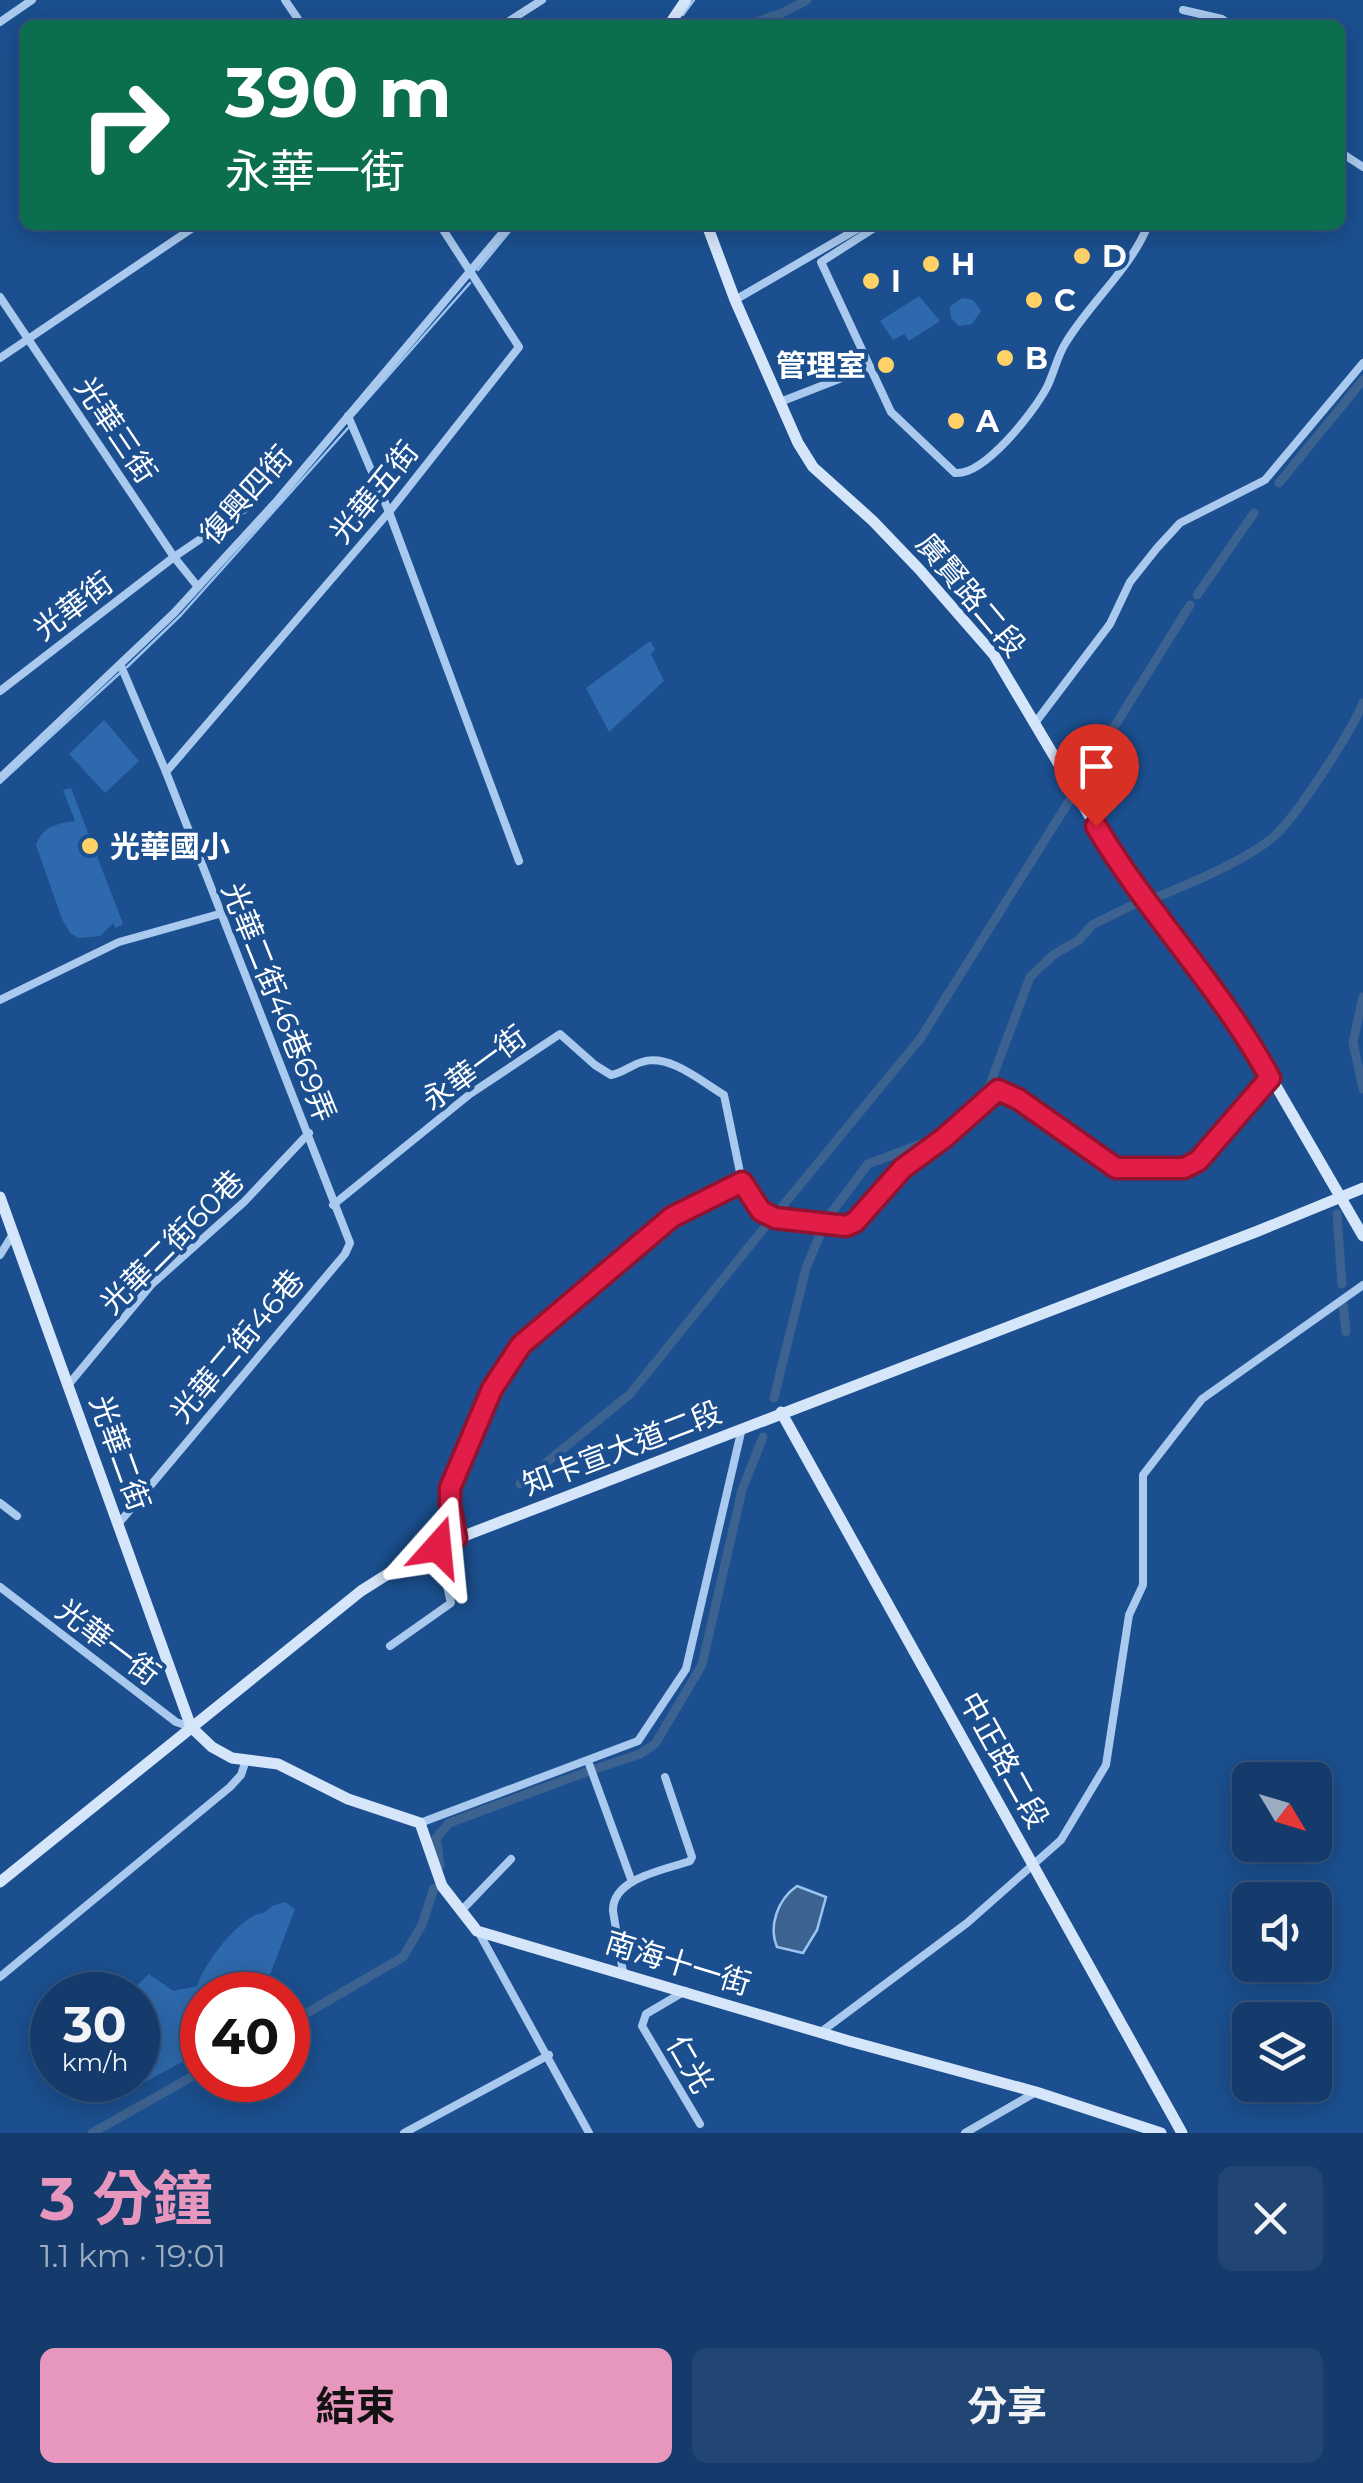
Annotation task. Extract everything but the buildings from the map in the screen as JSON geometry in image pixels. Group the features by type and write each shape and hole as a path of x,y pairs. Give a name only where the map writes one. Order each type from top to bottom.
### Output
{"street":[{"path":"0,22 32,0"},
{"path":"510,20 542,0"},
{"path":"1182,10 1225,20"},
{"path":"0,358 190,230"},
{"name":"光華五街","path":"166,772 389,512 519,347 443,230"},
{"name":"復興四街","path":"0,778 121,666 198,587 504,230"},
{"name":"廣賢路二段","path":"709,230 734,300 813,468 873,521 994,655 1124,874 1229,1008 1363,1236"},
{"path":"734,300 855,230"},
{"path":"870,230 821,262 891,412 955,472 974,470 1013,433 1046,389 1064,346 1139,246 1146,230"},
{"name":"光華三街","path":"0,297 174,558 198,587"},
{"path":"1035,723 1110,624 1130,582 1157,548 1180,524 1265,480 1363,364"},
{"path":"780,402 870,367"},
{"path":"348,416 389,512 520,861"},
{"name":"光華街","path":"0,691 249,506"},
{"name":"光華二街46巷69弄","path":"121,666 350,1243"},
{"path":"0,1000 119,942 219,914"},
{"name":"永華一街","path":"333,1205 470,1094 560,1034 611,1074 644,1060 655,1060 697,1077 724,1095 742,1182"},
{"path":"456,1538 450,1488 508,1360 599,1276 672,1217 742,1182 761,1211 775,1218 846,1226 855,1222 903,1168 998,1090 1018,1099 1108,1165 1124,1169 1184,1168 1198,1161 1270,1078"},
{"name":"光華二街60巷","path":"69,1384 152,1284 244,1202 308,1134"},
{"name":"知卡宣大道二段","path":"0,1882 361,1591 438,1547 1363,1188"},
{"name":"光華二街","path":"0,1197 192,1727"},
{"path":"0,1255 14,1234"},
{"name":"光華二街46巷","path":"118,1524 345,1254 350,1243"},
{"path":"821,2032 967,1922 1060,1840 1106,1765 1130,1614 1143,1585 1142,1475 1202,1399 1363,1285"},
{"name":"中正路二段","path":"781,1412 1182,2133"},
{"path":"192,1727 212,1747 232,1758 278,1764 348,1799 420,1823 638,1742 686,1669 742,1428"},
{"path":"0,1503 17,1516"},
{"path":"390,1646 450,1602 438,1547"},
{"name":"光華一街","path":"0,1588 176,1722 192,1727"},
{"path":"0,1976 230,1787 241,1775 246,1760"},
{"path":"588,1761 632,1882"},
{"path":"623,1972 613,1901 632,1882 692,1857 665,1778"},
{"path":"420,1823 434,1871 478,1930 588,2133"},
{"path":"462,1911 511,1859"},
{"name":"南海十一街","path":"478,1930 1036,2092 1161,2133"},
{"name":"仁光","path":"685,1991 646,2014 642,2026 700,2124"},
{"path":"404,2133 548,2055"},
{"path":"965,2133 1036,2092"}],"shaded area":[{"path":"919,296 940,321 909,341 904,334 893,340 880,321"},
{"path":"962,298 973,300 981,311 972,324 959,326 951,318 950,306"},
{"path":"650,641 655,649 651,654 664,681 609,732 586,688"},
{"path":"104,720 139,761 105,793 69,754"},
{"path":"71,788 123,924 115,928 113,923 100,936 79,938 71,934 36,845 51,827 75,821 63,790"},
{"path":"797,1886 826,1897 817,1930 803,1953 777,1947 774,1939 780,1905"},
{"path":"285,1902 295,1909 271,1972 204,1972 245,1921"},
{"path":"160,1982 173,1991 180,1990 180,2063 160,2074"}],"waterway":[{"path":"683,15 694,0"},
{"path":"762,20 807,0"},
{"path":"478,270 511,230"},
{"path":"352,417 470,283"},
{"path":"1279,483 1363,380"},
{"path":"127,667 181,615 348,428"},
{"path":"1197,595 1254,513"},
{"path":"1080,782 1190,605"},
{"path":"0,783 120,673"},
{"path":"1152,899 1229,865 1271,839 1322,775 1363,703"},
{"path":"776,1214 920,1039 1071,798"},
{"path":"970,1111 989,1087 1030,977 1053,955 1079,940 1092,925 1139,902"},
{"path":"1363,997 1353,1042 1363,1089"},
{"path":"826,1220 868,1164 932,1140 954,1124"},
{"path":"1337,1214 1342,1284"},
{"path":"520,1484 630,1394 769,1222"},
{"path":"774,1398 806,1268 822,1230"},
{"path":"1343,1304 1346,1332"},
{"path":"595,1769 640,1754 655,1744 702,1665 742,1490 763,1437"},
{"path":"440,1865 436,1838 449,1823 589,1771"},
{"path":"310,2011 403,1957 422,1925 434,1888"},
{"path":"92,2133 180,2083"}],"place":[{"name":"D","path":"1082,256"},
{"name":"H","path":"931,264"},
{"name":"I","path":"871,281"},
{"name":"C","path":"1034,300"},
{"name":"B","path":"1005,358"},
{"name":"管理室","path":"886,365"},
{"name":"A","path":"956,421"},
{"name":"光華國小","path":"90,846"}],"route":[{"path":"438,1547 456,1538 450,1488 508,1360 599,1276 672,1217 698,1202 742,1182 761,1211 775,1218 846,1226 855,1222 903,1168 998,1090 1018,1099 1116,1168 1184,1168 1198,1161 1270,1078 1229,1008 1124,874 1096,826"}]}
